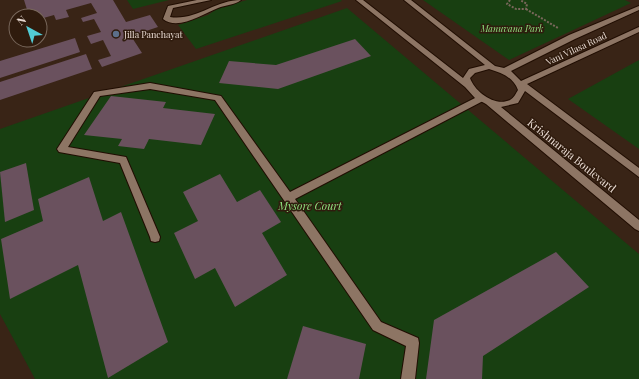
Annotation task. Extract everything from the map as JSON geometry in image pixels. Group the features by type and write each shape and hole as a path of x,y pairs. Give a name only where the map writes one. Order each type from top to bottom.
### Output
{"main road":[{"path":"208,0 170,7 166,19 181,21 203,14 215,7 238,0"},
{"path":"359,0 467,85"},
{"path":"407,0 493,68"},
{"name":"Vani Vilasa Road","path":"505,71 572,37 639,8"},
{"name":"Vani Vilasa Road","path":"521,84 639,29"},
{"path":"521,84 521,96 516,101 508,104 484,100 469,90 466,79 474,70 480,68 493,68 505,71 639,174"},
{"path":"156,237 123,160 62,149 97,94 150,86 218,98 377,326 413,343 408,379"},
{"path":"288,198 484,100"},
{"name":"Krishnaraja Boulevard","path":"484,100 639,226"}],"path":[{"path":"510,0 507,4 511,7 526,9 572,37"},
{"path":"520,0 527,4 526,9"}],"green space":[{"path":"127,0 169,0 133,9"},
{"path":"247,0 342,1 196,49 178,25 208,15 218,8"},
{"name":"Manuvana Park","path":"423,0 625,0 631,3 509,60"},
{"name":"Mysore Court","path":"347,8 639,254 639,379 35,379 0,314 0,129"},
{"path":"639,60 639,149 568,99"}],"building":[{"name":"Jilla Panchayat","path":"24,0 113,0 126,22 150,15 158,27 131,36 142,53 102,67 98,60 111,56 103,40 91,44 87,36 101,32 94,19 83,22 81,18 97,13 91,3 66,10 69,17 56,20 54,15 48,17 48,8 26,8"},
{"path":"75,38 80,52 0,78 0,61 42,48 48,48 48,46"},
{"path":"355,39 371,56 278,89 219,83 229,61 276,65"},
{"path":"86,54 92,69 0,100 0,82"},
{"path":"111,96 166,102 163,108 215,114 201,145 149,139 144,149 118,146 122,139 84,135"},
{"path":"26,163 34,210 5,222 0,172"},
{"path":"220,174 237,202 260,190 281,222 262,233 287,275 235,307 215,268 195,279 174,233 198,221 183,192"},
{"path":"89,177 103,221 121,212 168,342 108,378 78,265 10,299 1,239 43,221 38,199"},
{"path":"556,252 589,287 483,356 482,379 426,379 434,320"},
{"path":"303,326 366,344 359,379 287,379"}],"place":[{"name":"Jilla Panchayat","path":"116,34"}]}
